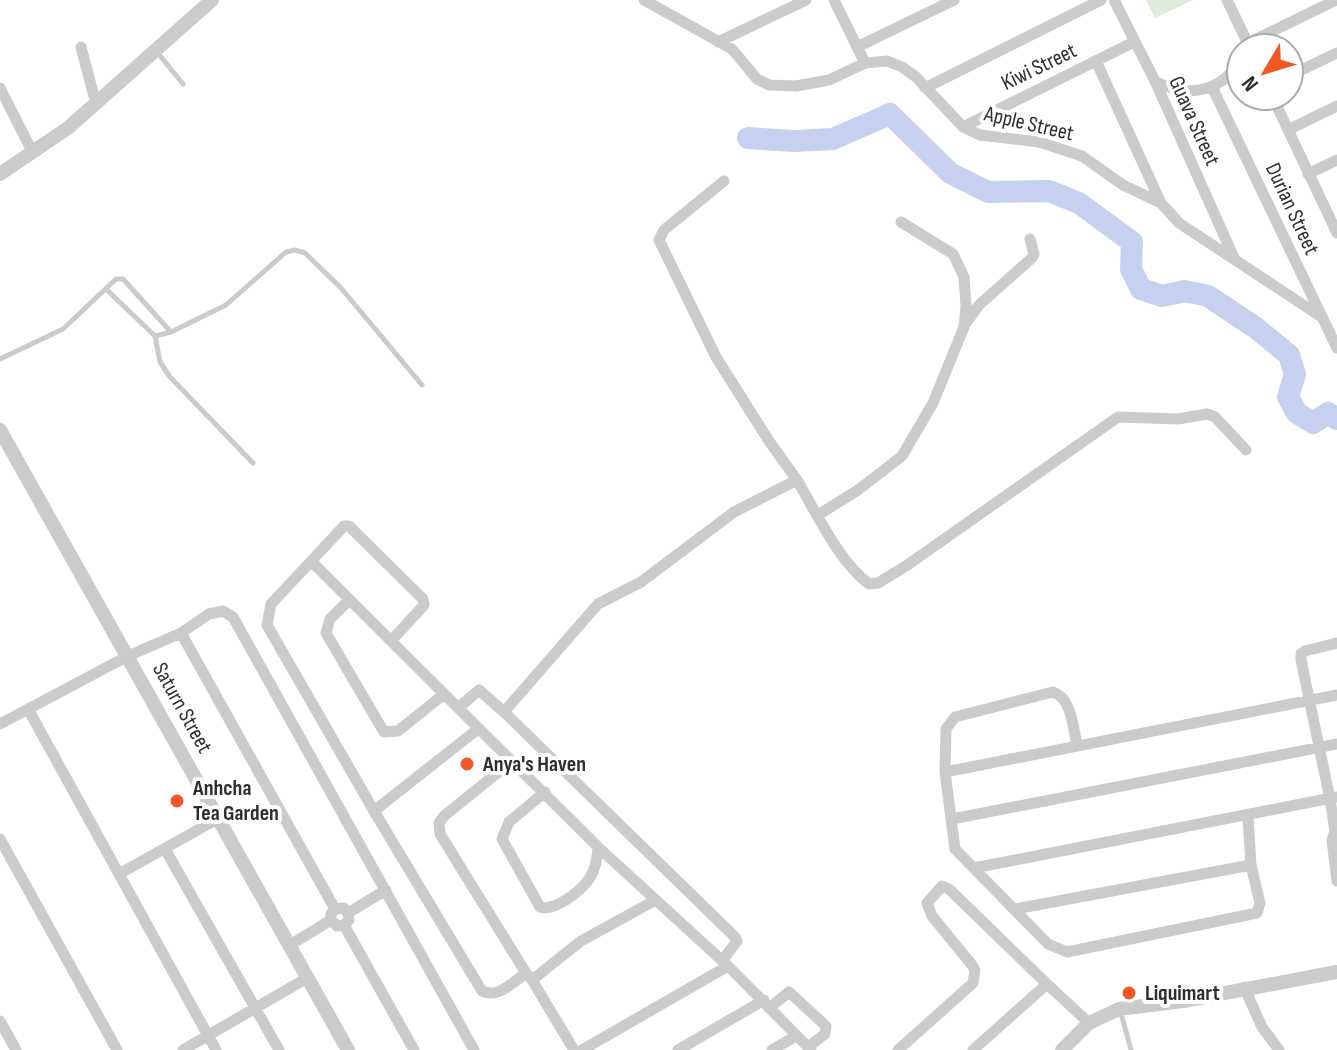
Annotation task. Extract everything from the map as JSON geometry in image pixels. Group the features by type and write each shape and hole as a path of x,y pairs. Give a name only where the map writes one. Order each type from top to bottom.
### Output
{"street":[{"path":"0,174 68,128 212,0"},
{"path":"718,42 806,0"},
{"path":"652,2 732,49 757,79 769,85 796,86 829,80 865,63 834,0"},
{"path":"857,47 954,0"},
{"path":"925,88 1101,0"},
{"name":"Guava Street","path":"1114,0 1155,81 1235,260"},
{"path":"1227,0 1242,32"},
{"path":"1275,32 1336,0"},
{"name":"Kiwi Street","path":"963,127 1134,42"},
{"path":"81,47 96,104"},
{"path":"1305,68 1337,53"},
{"name":"Apple Street","path":"865,63 887,61 902,67 916,77 963,127 980,135 1039,142 1082,156 1123,185 1161,203 1179,223 1320,316"},
{"path":"1096,61 1161,203"},
{"path":"1155,81 1183,92 1212,87 1225,79"},
{"name":"Durian Street","path":"1212,87 1337,348"},
{"path":"0,88 32,151"},
{"path":"1288,130 1337,106"},
{"path":"1280,112 1308,174 1334,220 1337,233"},
{"path":"1308,174 1337,160"},
{"path":"724,181 664,230 659,240 716,357 858,576 869,584 878,583 906,566 1118,417 1178,419 1207,414 1215,417 1246,450"},
{"path":"901,222 953,254 964,277 964,327"},
{"path":"818,515 858,490 902,456 933,403 964,327 979,305 1032,258 1034,254 1030,239"},
{"name":"Saturn Street","path":"0,430 348,1050"},
{"path":"504,712 598,604 641,582 734,512 797,480"},
{"path":"391,641 424,605 423,599 349,526 340,530 271,604 267,625 482,991 497,994 529,977 581,941 654,901"},
{"path":"311,561 598,847 725,964 766,1004 796,1036 810,1048 825,1034 826,1026 789,992 785,992 766,1004 678,1050"},
{"path":"348,601 330,619 326,633 384,732 398,731 443,695"},
{"path":"0,724 128,656 181,633 209,614 223,611 233,617 474,1050"},
{"path":"181,633 333,914 337,926 349,920 348,913 344,908 333,914 290,945"},
{"path":"1337,643 1301,654 1318,747 1334,798 1336,832 1332,840 1337,881"},
{"path":"458,708 479,690 737,941 725,964 582,1050"},
{"path":"1077,745 1066,701 1053,692 955,717 946,729 945,772 955,849 1048,944 1067,952 1257,913 1260,903 1251,865 1248,817"},
{"path":"945,772 1337,695"},
{"path":"28,709 216,1050"},
{"path":"374,811 478,729"},
{"path":"952,819 1337,744"},
{"path":"512,761 444,816 439,823 440,834 574,1050"},
{"path":"545,792 509,822 502,839 540,907 548,910 556,908 589,879 597,861 598,847"},
{"path":"974,868 1334,798"},
{"path":"119,874 219,818"},
{"path":"0,839 117,1050"},
{"path":"165,849 279,1050"},
{"path":"1015,909 1251,865"},
{"path":"898,1050 973,983 975,970 932,916 927,903 942,886 949,889 1089,1023"},
{"path":"348,913 386,890"},
{"path":"344,925 414,1050"},
{"path":"1062,1050 1089,1023 1119,1009 1183,1001 1244,987 1337,972"},
{"path":"183,1050 307,978"},
{"path":"973,1050 1047,984"},
{"path":"1244,987 1262,1027 1279,1050"},
{"path":"0,1021 16,1050"},
{"path":"772,1050 796,1036"}],"lane":[{"path":"156,51 183,84"},
{"path":"155,336 171,332 226,305 286,252 295,250 305,253 341,288 422,385"},
{"path":"0,359 63,329 116,279 123,279 171,332"},
{"path":"106,289 155,336 160,362 170,377 253,463"},
{"path":"1119,1009 1131,1050"}],"green space":[{"path":"1146,0 1193,0 1155,18"}],"waterway":[{"path":"748,138 794,141 833,139 890,114 950,173 988,192 1049,191 1079,203 1132,242 1131,269 1141,289 1162,296 1185,291 1208,296 1289,355 1295,374 1288,397 1297,413 1313,423 1328,413 1337,419"}],"place":[{"name":"Anya's Haven","path":"467,764"},
{"name":"Anhcha Tea Garden","path":"177,801"},
{"name":"Liquimart","path":"1129,993"}]}
